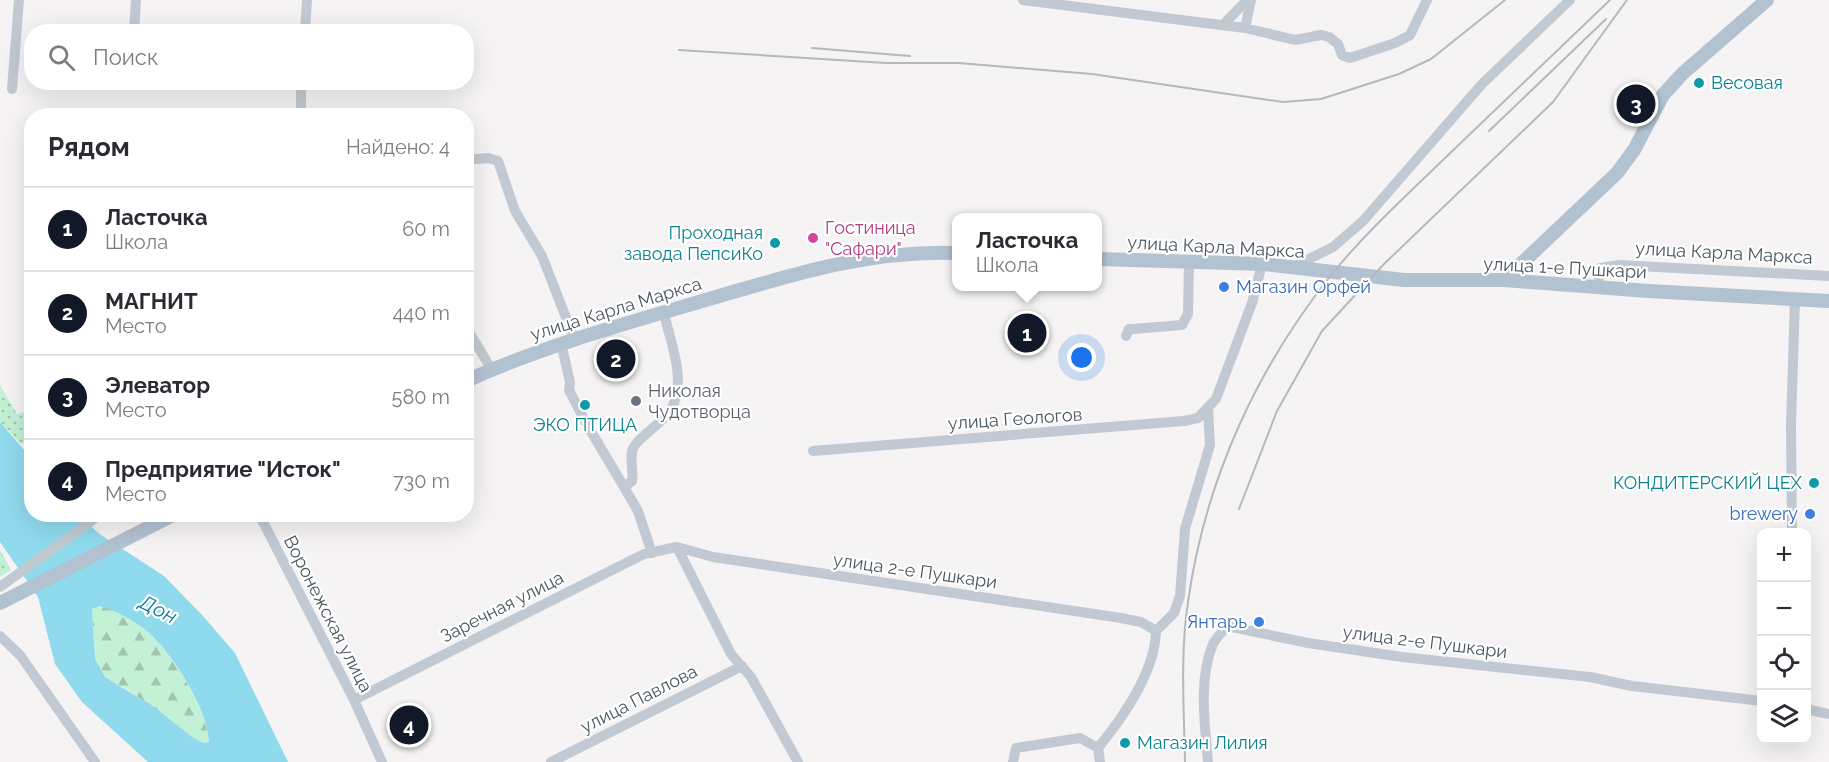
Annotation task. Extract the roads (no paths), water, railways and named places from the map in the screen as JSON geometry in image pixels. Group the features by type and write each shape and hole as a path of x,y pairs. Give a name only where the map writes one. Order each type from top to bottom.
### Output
{"main road":[{"path":"1504,280 1617,173 1634,150 1663,95 1682,74 1767,0"},
{"path":"1537,250 1535,271 1546,283"},
{"name":"улица Карла Маркса","path":"474,378 567,340 801,272 876,256 952,254"},
{"name":"улица Карла Маркса","path":"1102,259 1262,264 1295,266 1333,273"},
{"name":"улица 1-е Пушкари","path":"1333,273 1404,280 1504,280 1829,301"},
{"path":"0,603 160,522"}],"street":[{"path":"12,89 19,0"},
{"path":"134,24 136,0"},
{"path":"306,24 307,0"},
{"path":"1023,0 1070,3 1245,28 1295,40 1321,35 1329,37 1338,44 1342,55 1350,58 1395,43 1410,35 1427,0"},
{"path":"1223,25 1247,0"},
{"path":"1245,28 1251,0"},
{"path":"1295,266 1333,248 1363,221 1482,84 1570,0"},
{"path":"300,108 301,90"},
{"path":"474,159 498,160 515,211 543,256 567,340 569,390 585,423 638,511 652,553"},
{"path":"1126,336 1129,329 1182,325 1188,314 1189,262"},
{"path":"1100,762 1098,748 1117,726 1156,651 1156,631 1174,613 1180,596 1185,529 1210,444 1212,403 1252,303 1262,264"},
{"name":"улица Карла Маркса","path":"1598,287 1600,268 1619,265 1829,276"},
{"path":"1792,528 1791,426 1795,298"},
{"path":"624,487 632,481 634,445 659,425 676,400 675,356 664,312"},
{"path":"474,340 492,370"},
{"name":"улица Геологов","path":"813,451 1184,421 1198,418 1212,403"},
{"path":"0,587 90,522"},
{"name":"Воронежская улица","path":"263,522 354,700 382,762"},
{"path":"673,548 731,654 742,666 798,762"},
{"name":"улица 2-е Пушкари","path":"673,548 724,559 1121,618 1141,622 1156,631"},
{"name":"Заречная улица","path":"354,700 633,559 673,548"},
{"name":"улица 2-е Пушкари","path":"1208,762 1204,722 1206,680 1213,644 1227,626 1308,643 1402,657 1590,677 1632,686 1757,701"},
{"path":"0,636 20,655 95,762"},
{"name":"улица Павлова","path":"551,762 742,666"},
{"path":"1811,709 1829,714"},
{"path":"1012,762 1016,748 1080,738 1098,748"}],"water":[{"name":"Дон","path":"0,422 24,450 24,522 86,522 101,535 164,576 235,653 288,762 148,762 82,702 55,664 38,597 0,542","holes":["100,606 126,617 158,642 188,683 203,714 209,742 204,743 192,737 153,706 105,677 95,659 92,609"]}],"railway":[{"path":"679,50 886,63 959,63 1092,74 1283,102 1321,99 1399,74 1431,59 1505,0"},
{"path":"1185,762 1184,641 1196,557 1221,470 1238,428 1280,348 1305,310 1358,244 1610,0"},
{"path":"1239,509 1277,411 1322,331 1384,264 1553,102 1627,0"},
{"path":"1489,131 1606,19"},
{"path":"812,48 910,56"}],"place":[{"name":"Весовая","path":"1699,83"},
{"name":"Элеватор","path":"1636,104"},
{"name":"Гостиница \"Сафари\"","path":"813,238"},
{"name":"Проходная завода ПепсиКо","path":"775,243"},
{"name":"Магазин Орфей","path":"1224,287"},
{"name":"Ласточка","path":"1027,333"},
{"name":"МАГНИТ","path":"616,359"},
{"name":"Николая Чудотворца","path":"636,401"},
{"name":"ЭКО ПТИЦА","path":"585,405"},
{"name":"КОНДИТЕРСКИЙ ЦЕХ","path":"1814,483"},
{"name":"brewery","path":"1810,514"},
{"name":"Янтарь","path":"1259,622"},
{"name":"Предприятие \"Исток\"","path":"409,725"},
{"name":"Магазин Лилия","path":"1125,743"}]}
